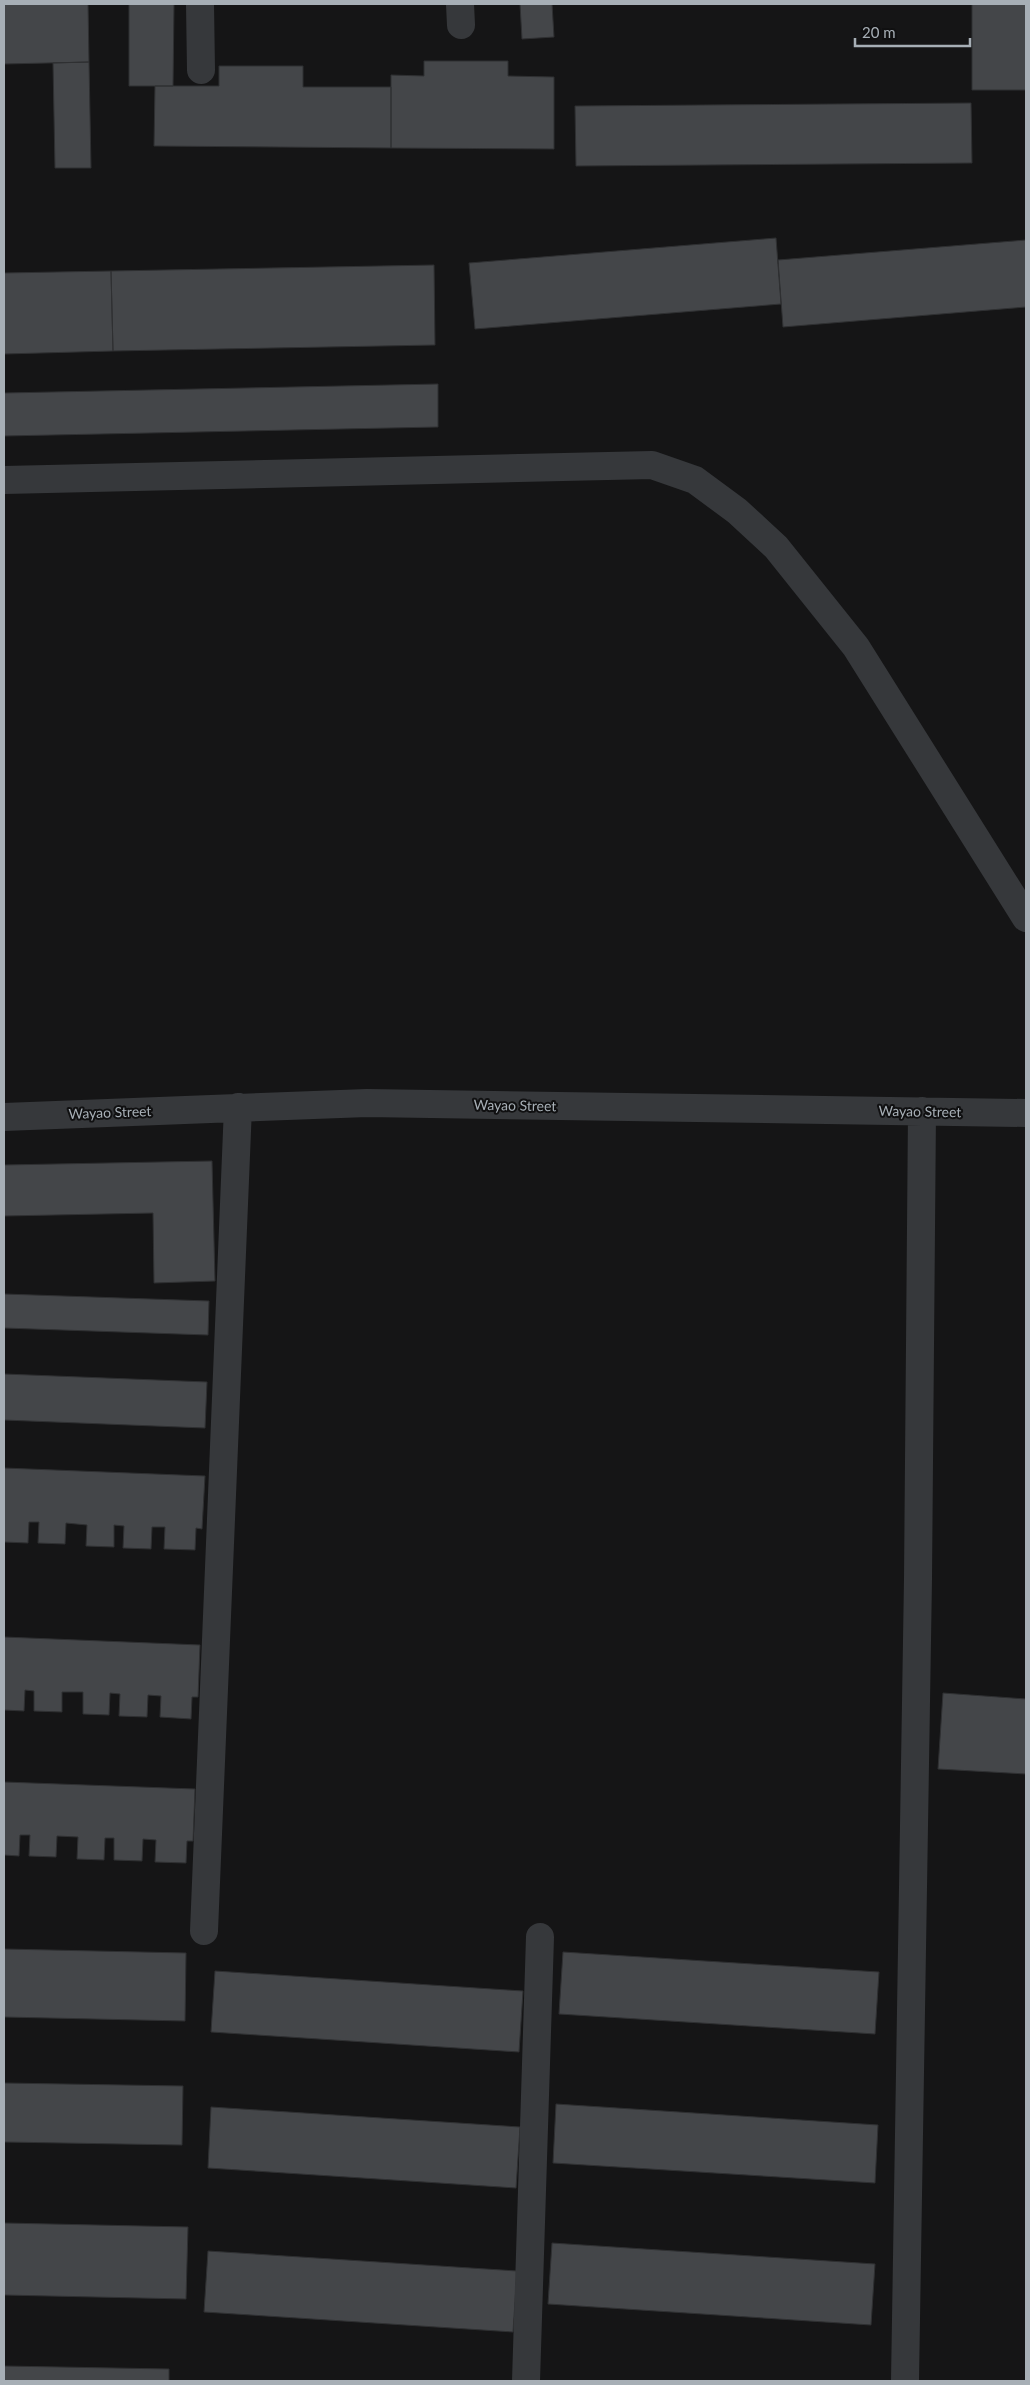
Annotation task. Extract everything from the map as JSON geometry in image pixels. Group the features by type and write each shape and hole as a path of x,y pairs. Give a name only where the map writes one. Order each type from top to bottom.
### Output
{"street":[{"path":"200,4 200,70"},
{"path":"4,480 652,465 695,480 737,511 776,548 856,647 1026,918"},
{"name":"Wayao Street","path":"4,1117 368,1103 1026,1112"},
{"path":"204,1931 238,1108"},
{"path":"904,2381 918,1579 922,1111"},
{"path":"526,2381 540,1937"}],"building":[{"path":"4,4 88,4 89,62 4,64"},
{"path":"129,4 174,4 173,86 129,86"},
{"path":"520,4 552,4 554,37 522,39"},
{"path":"972,4 1026,4 1026,90 972,90"},
{"path":"424,61 508,61 508,76 554,77 554,149 391,148 391,75 424,76"},
{"path":"89,62 91,168 55,168 53,63"},
{"path":"219,66 303,66 303,87 391,87 391,148 154,146 155,86 219,86"},
{"path":"971,103 972,163 576,166 575,106"},
{"path":"776,238 781,304 475,329 469,263"},
{"path":"1026,240 1026,307 783,327 778,260"},
{"path":"434,265 435,345 113,351 111,271"},
{"path":"111,271 113,351 4,354 4,273"},
{"path":"438,384 438,427 4,436 4,393"},
{"path":"212,1161 215,1281 154,1283 153,1213 4,1216 4,1165"},
{"path":"4,1294 209,1301 208,1335 4,1328"},
{"path":"4,1374 207,1382 205,1428 4,1420"},
{"path":"4,1468 205,1476 202,1529 196,1528 195,1550 164,1549 165,1527 152,1527 151,1549 123,1548 124,1526 114,1525 114,1547 86,1546 87,1525 66,1523 65,1544 38,1543 39,1522 29,1522 28,1543 4,1542"},
{"path":"4,1637 200,1645 198,1697 192,1697 191,1719 160,1717 161,1696 148,1695 147,1717 119,1716 120,1694 110,1693 109,1715 83,1714 83,1692 62,1692 62,1712 34,1711 34,1691 25,1690 24,1711 4,1710"},
{"path":"943,1693 1026,1699 1026,1774 938,1769"},
{"path":"4,1782 195,1789 193,1841 187,1841 186,1863 155,1862 156,1840 143,1839 142,1861 114,1860 114,1838 105,1838 104,1860 77,1859 78,1837 57,1836 56,1857 29,1856 30,1835 20,1835 19,1856 4,1855"},
{"path":"4,1949 186,1953 185,2021 4,2017"},
{"path":"563,1952 879,1972 875,2034 559,2014"},
{"path":"215,1971 523,1991 519,2052 211,2032"},
{"path":"4,2083 183,2086 182,2145 4,2142"},
{"path":"556,2104 878,2125 875,2183 553,2163"},
{"path":"211,2107 520,2127 516,2188 208,2168"},
{"path":"4,2223 188,2227 186,2299 4,2295"},
{"path":"552,2243 875,2264 871,2325 548,2304"},
{"path":"208,2251 517,2271 513,2332 204,2312"},
{"path":"4,2366 169,2369 169,2381 4,2381"}]}
